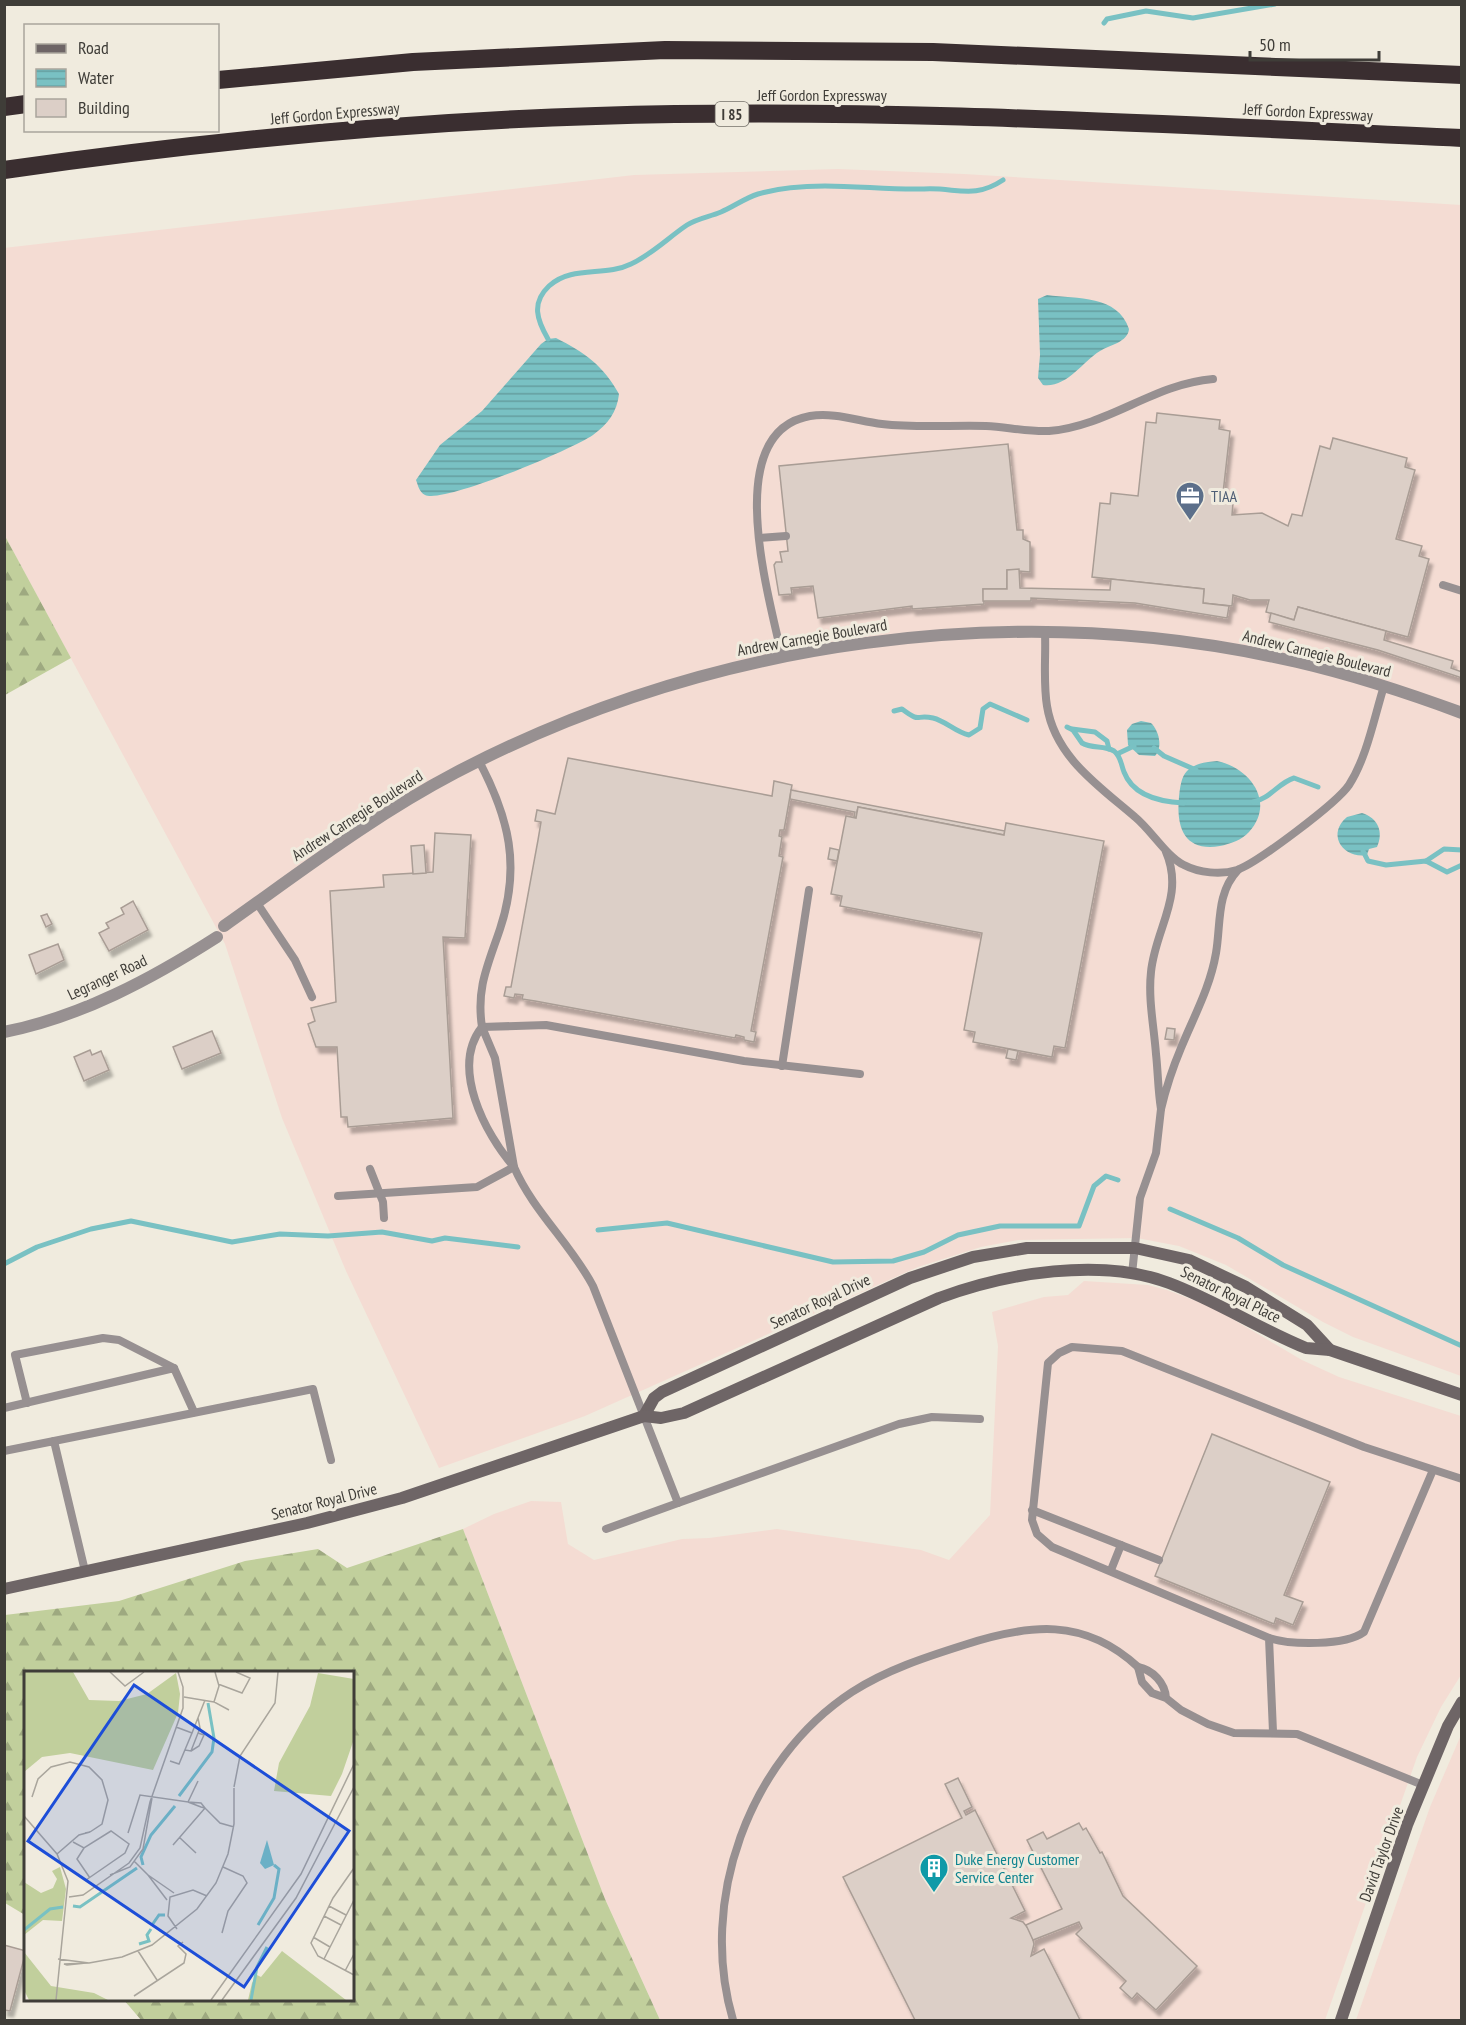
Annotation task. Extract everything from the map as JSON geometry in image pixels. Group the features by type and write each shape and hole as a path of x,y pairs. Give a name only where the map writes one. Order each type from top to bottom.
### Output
{"highway":[{"path":"219,80 414,62 664,50 933,52 1461,75"},
{"path":"4,107 24,104"},
{"name":"Jeff Gordon Expressway","path":"4,170 191,146 325,133 489,120 608,115 805,113 977,116 1461,138"}],"street":[{"name":"Andrew Carnegie Boulevard","path":"220,932 380,816 479,761 530,737 635,696 676,682 782,657 917,637 1046,633 1141,638 1200,644 1296,662 1384,686 1461,713"},
{"name":"Legranger Road","path":"4,1032 49,1021 108,998 220,932"},
{"name":"Senator Royal Place","path":"1027,1248 1135,1248 1189,1260 1228,1278 1307,1325 1330,1350"},
{"name":"Senator Royal Drive","path":"644,1416 654,1398 662,1392 910,1278 973,1257 1027,1248"},
{"name":"Senator Royal Place","path":"1008,1278 1075,1271 1132,1274 1166,1282 1192,1292 1306,1348 1330,1350 1461,1395"},
{"name":"Senator Royal Drive","path":"4,1589 296,1525 402,1498 644,1416 661,1418 684,1413 917,1307 957,1291 1008,1278"},
{"name":"David Taylor Drive","path":"1341,2020 1393,1865 1423,1785 1448,1726 1461,1702"}],"lane":[{"path":"782,657 760,538 757,489 760,462 777,434 801,418 823,415 881,424 991,426 1048,431 1101,418 1174,385 1213,379"},
{"path":"760,538 786,536"},
{"path":"1443,585 1461,591"},
{"path":"1046,633 1047,708 1062,748 1080,770 1161,843 1176,860 1190,868 1222,873 1241,868"},
{"path":"1132,1274 1140,1198 1156,1154 1161,1109 1181,1048 1208,988 1225,892 1231,879 1241,868 1324,810 1345,790 1354,776 1384,686"},
{"path":"479,761 504,817 511,869 505,912 480,990 482,1027 498,1068 514,1167"},
{"path":"1161,843 1169,859 1173,886 1172,903 1157,943 1151,971 1150,996 1161,1109"},
{"path":"782,1066 809,890"},
{"path":"257,903 295,960 312,997"},
{"path":"678,1503 657,1443 588,1275 538,1208 514,1167 485,1127 471,1077 468,1051 474,1036 482,1027 546,1025 782,1066 860,1074"},
{"path":"338,1196 477,1187 514,1167"},
{"path":"370,1169 380,1193 384,1218"},
{"path":"27,1403 15,1355 103,1338 118,1340 174,1368 194,1412"},
{"path":"1433,1470 1364,1632 1356,1638 1342,1641 1286,1641 1269,1638 1046,1543 1034,1528 1032,1510 1046,1370 1052,1358 1072,1347 1112,1350 1136,1355 1281,1415 1461,1479"},
{"path":"4,1408 174,1368"},
{"path":"4,1451 313,1389 331,1460"},
{"path":"606,1529 899,1424 932,1418 980,1419"},
{"path":"54,1441 85,1571"},
{"path":"1032,1510 1159,1560"},
{"path":"1111,1570 1121,1545"},
{"path":"733,2020 725,1985 723,1922 736,1846 750,1811 774,1772 802,1736 825,1713 852,1692 899,1668 1016,1630 1051,1628 1078,1633 1110,1646 1138,1667 1152,1673 1162,1684 1166,1698"},
{"path":"1269,1638 1273,1732"},
{"path":"1138,1667 1142,1682 1156,1696 1166,1698 1190,1716 1222,1730 1244,1734 1273,1732 1297,1734 1423,1785"}],"shaded area":[{"name":"TIAA","path":"838,169 964,174 1461,205 1461,1376 1353,1337 1226,1265 1179,1246 1137,1238 1018,1240 981,1247 918,1267 585,1416 439,1468 346,1271 282,1118 225,944 5,536 4,248 634,175"},
{"path":"1084,1281 1148,1285 1167,1290 1212,1307 1302,1360 1339,1377 1461,1416 1461,1675 1441,1707 1417,1757 1325,2020 660,2020 605,1899 463,1529 494,1514 531,1501 561,1502 568,1544 594,1560 682,1539 709,1538 777,1529 921,1550 949,1560 990,1515 998,1346 992,1312 1044,1297 1068,1295"},
{"path":"1461,1735 1461,2020 1356,2020 1430,1807"}],"green space":[{"path":"5,536 71,658 4,695"},
{"path":"463,1529 605,1899 660,2020 141,2020 125,2001 354,2001 354,1671 24,1671 24,1914 5,1903 5,1615 119,1601 245,1561 318,1549 347,1568"}],"water":[{"path":"1047,295 1106,304 1124,318 1129,329 1122,340 1100,351 1067,378 1052,385 1043,385 1038,378 1040,355 1038,299"},
{"path":"556,338 592,361 613,384 619,394 614,412 607,422 581,442 509,474 437,496 423,494 416,480 440,445 482,411 541,344 548,339"},
{"path":"1141,721 1151,723 1158,735 1159,748 1155,756 1139,755 1128,745 1127,730 1132,724"},
{"path":"1217,761 1240,771 1249,779 1256,788 1260,809 1257,821 1243,837 1228,844 1208,847 1190,841 1181,827 1178,808 1180,786 1185,773 1190,768 1205,762"},
{"path":"1362,813 1376,822 1380,831 1377,847 1369,849 1367,855 1351,853 1340,844 1338,838 1341,824 1347,817"}],"building":[{"name":"TIAA","path":"1157,413 1220,420 1219,429 1230,431 1222,502 1233,503 1232,515 1262,513 1288,526 1292,514 1302,516 1320,446 1330,449 1333,438 1407,458 1405,467 1415,470 1396,539 1422,546 1419,556 1429,559 1408,637 1298,607 1294,620 1266,612 1269,600 1250,600 1233,595 1232,606 1203,603 1204,589 1092,577 1100,503 1110,504 1111,493 1138,496 1146,422 1156,423"},
{"path":"1008,444 1017,530 1023,530 1023,539 1030,542 1030,572 1007,570 1007,589 983,589 984,604 912,609 912,606 818,618 813,586 791,588 792,594 779,595 774,565 776,562 782,562 780,552 788,551 779,466"},
{"path":"1019,569 1020,588 1110,590 1111,579 1204,589 1203,603 1229,606 1227,618 1135,603 1031,598 1031,601 983,601 983,589 1007,589 1007,570"},
{"path":"1298,607 1386,631 1384,640 1453,661 1451,668 1462,672 1462,678 1378,650 1269,622 1271,613 1294,620"},
{"path":"568,758 772,796 774,781 792,785 784,830 780,830 779,836 782,837 779,856 783,857 751,1031 756,1032 754,1042 736,1035 735,1038 522,999 523,995 515,994 514,998 504,996 506,987 511,987 538,840 541,822 535,821 537,810 555,814"},
{"path":"791,790 1005,831 1004,835 858,807 856,818 854,817 855,812 790,799"},
{"path":"858,807 1004,835 1006,823 1104,841 1065,1048 1054,1046 1052,1057 973,1042 975,1032 964,1030 982,933 840,906 842,896 831,894 846,816 856,818"},
{"path":"435,833 471,835 465,938 443,937 453,1118 348,1127 347,1117 341,1117 337,1047 316,1047 308,1024 315,1021 311,1008 336,1002 330,891 384,887 383,875 433,872"},
{"path":"424,845 426,873 413,874 411,846"},
{"path":"830,848 839,850 837,861 828,859"},
{"path":"133,901 148,930 109,951 99,933 109,928 106,923 124,914 121,908"},
{"path":"47,914 52,924 46,927 41,916"},
{"path":"58,944 64,960 36,974 29,955"},
{"path":"1167,1028 1175,1029 1174,1040 1165,1039"},
{"path":"212,1031 221,1053 182,1069 173,1047"},
{"path":"1008,1049 1018,1051 1016,1060 1006,1058"},
{"path":"90,1050 92,1055 101,1051 109,1070 84,1081 74,1057"},
{"path":"1212,1434 1330,1482 1284,1595 1303,1602 1293,1625 1276,1618 1274,1624 1155,1576"},
{"name":"Duke Energy Customer Service Center","path":"958,1778 972,1807 964,1811 966,1815 975,1810 1025,1911 1011,1918 1023,1922 1031,1932 1034,1944 1031,1956 1044,1949 1080,2020 915,2020 843,1877 962,1818 945,1784"},
{"path":"1079,1823 1083,1830 1086,1828 1100,1853 1102,1852 1123,1896 1197,1966 1156,2010 1137,1993 1132,1999 1120,1988 1126,1981 1076,1934 1082,1928 1079,1922 1033,1940 1026,1925 1062,1909 1027,1840 1043,1832 1047,1839"},
{"path":"4,1945 24,1950 24,1958 10,2011 4,2010"}],"waterway":[{"path":"1104,23 1107,19 1146,11 1193,18 1275,4"},
{"path":"548,339 541,325 538,305 543,292 549,286 578,273 610,270 631,264 646,256 691,223 721,212 758,194 817,186 973,191 982,190 1003,180"},
{"path":"894,711 902,709 916,717 938,719 959,732 969,735 980,728 983,709 990,704 1027,720"},
{"path":"1067,727 1073,730 1082,743 1114,751 1128,780 1141,792 1158,799 1184,803"},
{"path":"1072,729 1095,732 1107,741 1109,749"},
{"path":"1117,754 1134,746"},
{"path":"1154,748 1164,756 1196,770"},
{"path":"1253,802 1264,798 1283,783 1294,778 1318,787"},
{"path":"1426,861 1444,849 1462,850"},
{"path":"1363,851 1368,861 1386,865 1426,861 1447,872 1462,865"},
{"path":"598,1230 667,1223 833,1262 893,1261 924,1252 958,1235 1000,1226 1079,1226 1094,1186 1106,1176 1118,1180"},
{"path":"1170,1209 1238,1238 1283,1265 1462,1346"},
{"path":"4,1264 37,1247 91,1229 131,1221 232,1242 280,1234 328,1236 382,1232 432,1241 445,1238 518,1247"}],"place":[{"name":"TIAA","path":"1190,522"},
{"name":"Duke Energy Customer Service Center","path":"934,1894"}]}
